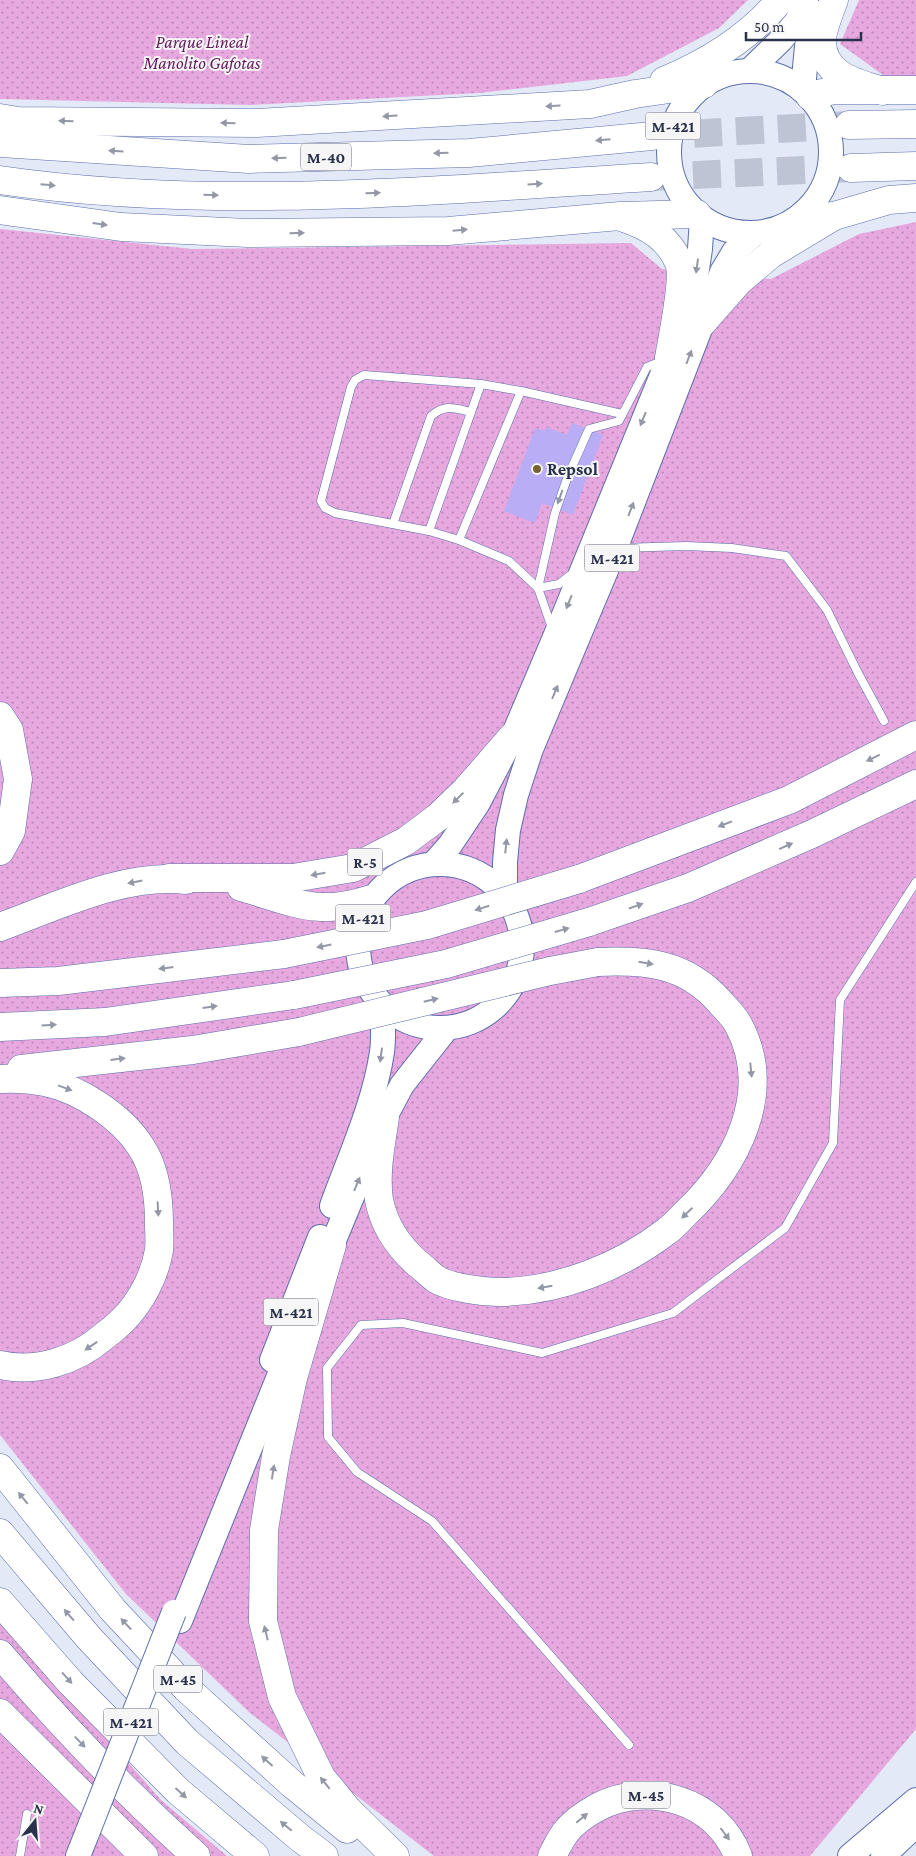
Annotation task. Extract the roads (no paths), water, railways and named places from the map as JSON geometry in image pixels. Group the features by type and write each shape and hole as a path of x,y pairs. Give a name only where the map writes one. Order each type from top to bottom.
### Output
{"highway":[{"path":"635,94 692,69 739,39 780,0"},
{"path":"834,0 822,41 826,60 844,78 883,91"},
{"path":"0,118 18,121 257,123 590,104 635,94 704,84"},
{"path":"806,93 834,90 916,90"},
{"path":"849,125 916,124"},
{"name":"M-40","path":"0,144 249,159 469,152 652,136"},
{"path":"851,168 916,166"},
{"name":"M-40","path":"0,180 134,193 249,196 400,192 651,178"},
{"path":"796,219 834,216 889,200 916,198"},
{"path":"0,210 121,227 248,233 448,231 620,216 699,216"},
{"path":"620,216 645,225 668,243 680,264 679,300 669,358"},
{"path":"702,323 739,281 771,254 834,216"},
{"path":"0,716 9,730 18,779 11,831 0,851"},
{"path":"0,983 58,981 284,954 427,925 579,879 790,800 916,735"},
{"name":"R-5","path":"0,927 109,887 140,880 170,878 293,878 353,868 406,841 438,817 466,790 513,736"},
{"path":"0,1027 105,1022 294,995 446,964 589,922 688,888 812,834 916,784"},
{"name":"R-5","path":"170,878 235,886 293,902 321,907 351,905 372,899"},
{"path":"0,1070 50,1067 193,1050 299,1032 550,971 598,962 634,960 678,971 704,985 734,1018 746,1039 753,1073 750,1105 741,1139 722,1171 699,1201 668,1231 619,1261 559,1285 519,1292 482,1292 438,1280 407,1254 389,1229 380,1201 377,1172 385,1117"},
{"path":"0,1078 20,1078 47,1082 72,1091 97,1105 122,1124 141,1147 149,1164 159,1204 159,1249 152,1276 140,1298 124,1320 91,1347 75,1356 53,1364 31,1367 0,1365"},
{"path":"332,1245 293,1378 276,1456 264,1530 263,1621 282,1697 320,1778 348,1810 395,1856"},
{"name":"M-45","path":"0,1468 113,1610 186,1688 300,1790 357,1837 388,1856"},
{"name":"M-45","path":"0,1533 89,1638 187,1742 300,1838 324,1856"},
{"path":"0,1602 71,1683 178,1791 255,1856"},
{"path":"0,1654 46,1707 160,1824 196,1856"},
{"path":"0,1713 144,1856"},
{"name":"M-45","path":"552,1856 566,1832 587,1813 620,1798 642,1795 664,1796 688,1803 712,1818 735,1847 738,1856"}],"main road":[{"path":"750,70 781,40 796,21 806,0"},
{"path":"806,93 807,46 826,0"},
{"name":"M-421","path":"750,70 782,77 806,93 823,114 832,143 830,173 820,195 796,219 775,230 754,234 725,230 699,216 675,186 668,159 673,124 685,101 704,84 725,74 750,70"},
{"name":"M-421","path":"434,863 450,845 478,803 513,736 556,637 669,358 695,283 700,248 699,216"},
{"name":"M-421","path":"505,895 505,862 508,830 516,795 531,749 616,549 722,272 734,252 754,234"},
{"name":"M-421","path":"434,863 457,866 480,874 505,895 516,915 522,945 521,960 507,994 495,1008 467,1025 447,1028 424,1026 404,1019 382,1006 368,985 358,956 359,926 372,899 384,885 399,874 417,866 434,863"},
{"name":"M-421","path":"78,1856 90,1841 177,1617 366,1113 378,1076 382,1050 382,1006"},
{"name":"M-421","path":"177,1617 385,1117 402,1085 447,1028"},
{"path":"850,1856 916,1800"},
{"path":"883,1856 916,1825"}],"lane":[{"path":"538,588 554,513 589,429 619,421 646,367 669,358"},
{"path":"556,637 538,588 509,562 459,540 429,531 335,512 325,508 321,501 351,387 355,380 364,375 481,384 622,414"},
{"path":"429,531 481,384"},
{"path":"459,540 521,391"},
{"path":"393,524 431,416 440,409 452,407 471,412"},
{"path":"616,549 686,546 732,548 786,556 827,610 884,721"},
{"path":"538,588 559,584 584,566"},
{"path":"630,1745 432,1521 357,1472 328,1437 328,1368 361,1325 403,1323 542,1353 673,1313 785,1228 833,1143 840,1000 916,882"},
{"path":"20,1856 27,1814"}],"tunnel":[{"path":"652,136 849,125"},
{"path":"651,177 851,168"}],"place":[{"name":"Repsol","path":"537,469"}],"park label":[{"name":"Parque Lineal Manolito Gafotas","path":"202,52"}]}
